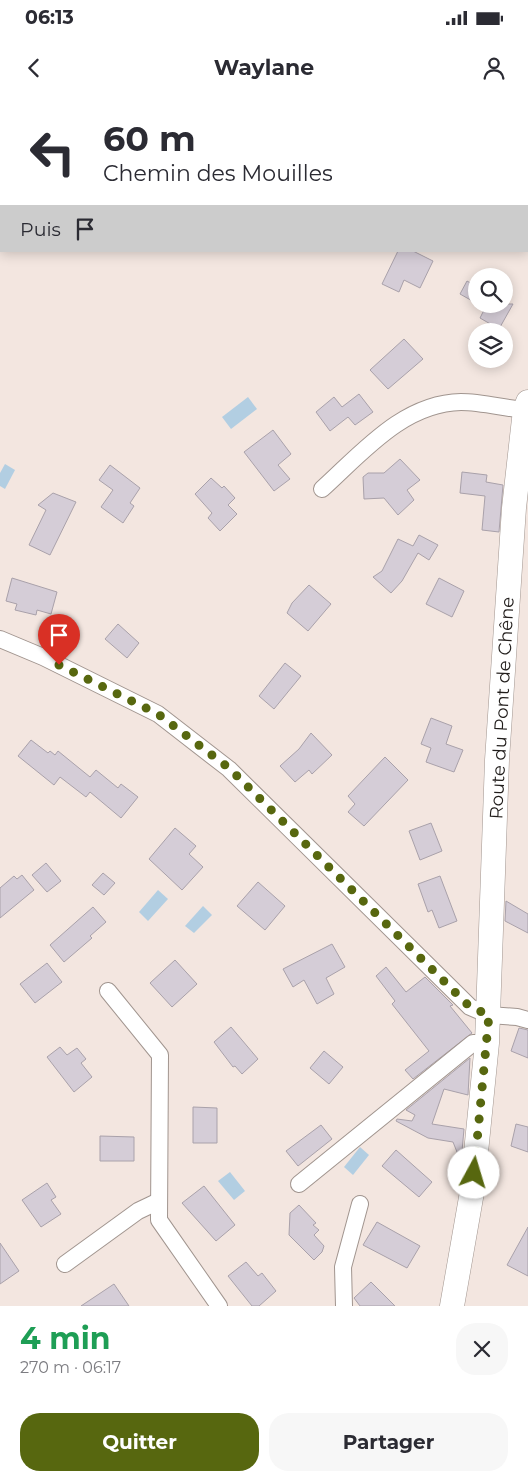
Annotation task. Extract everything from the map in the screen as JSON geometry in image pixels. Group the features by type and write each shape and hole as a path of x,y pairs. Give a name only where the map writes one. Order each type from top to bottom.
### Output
{"street":[{"path":"322,489 397,423 427,408 460,402 526,406"},
{"name":"Route du Pont de Chêne","path":"452,1306 472,1192 487,1043 497,760 514,508 526,406"},
{"path":"0,639 43,657 158,714 229,768 470,1007 489,1015 517,1017 528,1020"},
{"path":"108,991 160,1055 159,1220 219,1306"},
{"path":"299,1184 473,1043 487,1043"},
{"path":"64,1264 138,1211 159,1201"},
{"path":"344,1306 343,1267 360,1204"}],"water":[{"path":"248,397 257,409 231,429 222,417"},
{"path":"5,464 15,470 5,489 0,486 0,473"},
{"path":"158,890 168,899 148,921 139,912"},
{"path":"203,906 212,915 194,933 185,926"},
{"path":"360,1147 369,1155 353,1175 344,1167"},
{"path":"230,1172 245,1191 234,1200 218,1181"}],"building":[{"path":"398,252 415,252 433,261 420,288 404,280 399,292 382,284"},
{"path":"467,281 468,282 468,298 460,294"},
{"path":"482,313 508,313 502,323 489,323 480,318"},
{"path":"404,339 423,359 388,389 370,370"},
{"path":"359,394 373,412 355,425 348,417 330,431 316,412 334,397 342,407"},
{"path":"273,430 291,454 278,465 290,479 274,491 244,452"},
{"path":"400,459 420,480 407,490 414,500 398,515 384,498 364,499 363,477 368,473 384,473"},
{"path":"110,465 140,488 130,503 134,506 123,523 101,507 113,490 99,480"},
{"path":"462,472 487,475 486,482 503,485 499,532 482,530 485,496 460,493"},
{"path":"211,478 222,488 224,486 235,498 228,505 237,514 220,531 208,518 212,513 195,494"},
{"path":"53,493 76,502 50,555 29,545 46,510 38,505"},
{"path":"419,535 438,545 429,560 418,553 402,581 391,593 373,577 382,571 398,539 413,546"},
{"path":"12,578 57,592 51,614 37,610 36,615 15,610 17,604 6,601"},
{"path":"439,578 464,591 452,617 426,604"},
{"path":"309,585 331,604 308,631 287,613 292,603"},
{"path":"118,624 139,643 127,658 105,639"},
{"path":"285,663 301,676 274,709 259,696"},
{"path":"431,718 452,726 446,744 463,750 454,772 426,762 431,748 421,744"},
{"path":"311,733 332,755 312,774 309,770 295,782 280,766 299,749"},
{"path":"31,740 48,753 50,751 55,755 58,751 90,777 96,770 118,788 121,784 138,797 121,818 90,792 86,797 60,777 54,785 18,756"},
{"path":"385,757 408,780 364,826 348,812 355,804 348,796"},
{"path":"431,823 442,851 420,860 409,831"},
{"path":"175,828 196,846 189,854 203,867 182,890 149,859"},
{"path":"46,863 61,881 47,892 32,875"},
{"path":"103,873 115,883 104,895 92,885"},
{"path":"22,875 34,890 0,918 0,888 14,876 17,879"},
{"path":"440,876 457,921 439,928 432,910 428,912 418,884"},
{"path":"258,882 285,906 265,930 237,906"},
{"path":"506,901 528,914 528,933 505,921"},
{"path":"93,907 106,922 90,936 92,938 64,962 50,945"},
{"path":"332,944 345,967 326,978 334,994 317,1004 304,980 293,987 283,969"},
{"path":"175,960 197,984 172,1007 150,983"},
{"path":"47,963 62,982 35,1003 20,984"},
{"path":"386,967 406,992 425,977 453,1005 450,1006 472,1033 413,1079 405,1070 429,1051 392,1004 395,1001 376,976"},
{"path":"231,1027 258,1059 242,1074 235,1066 233,1067 214,1042"},
{"path":"519,1028 528,1030 528,1058 511,1051"},
{"path":"60,1047 67,1055 77,1048 86,1059 81,1063 92,1077 74,1092 47,1057"},
{"path":"324,1051 343,1067 329,1084 310,1068"},
{"path":"470,1058 468,1095 444,1089 432,1124 464,1129 461,1162 453,1142 428,1138 396,1121 397,1119 412,1121 415,1115 406,1110"},
{"path":"193,1107 217,1108 217,1143 193,1143"},
{"path":"516,1124 528,1127 528,1152 511,1146"},
{"path":"321,1125 332,1139 298,1166 286,1151"},
{"path":"100,1136 134,1137 134,1161 100,1161"},
{"path":"396,1150 432,1182 419,1197 382,1166"},
{"path":"47,1183 56,1197 51,1200 61,1214 41,1227 22,1200"},
{"path":"204,1186 235,1225 216,1241 182,1203"},
{"path":"299,1205 316,1223 313,1225 319,1230 314,1235 324,1246 322,1252 314,1260 289,1235 290,1213"},
{"path":"377,1222 420,1246 407,1268 363,1245"},
{"path":"528,1227 528,1276 507,1265"},
{"path":"0,1243 19,1271 0,1284"},
{"path":"246,1262 258,1276 262,1273 276,1291 259,1306 252,1306 228,1276"},
{"path":"371,1282 395,1306 360,1306 354,1298"},
{"path":"114,1284 129,1306 81,1306"}],"route":[{"path":"59,665 158,714 229,768 470,1007 489,1015 474,1173"}]}
